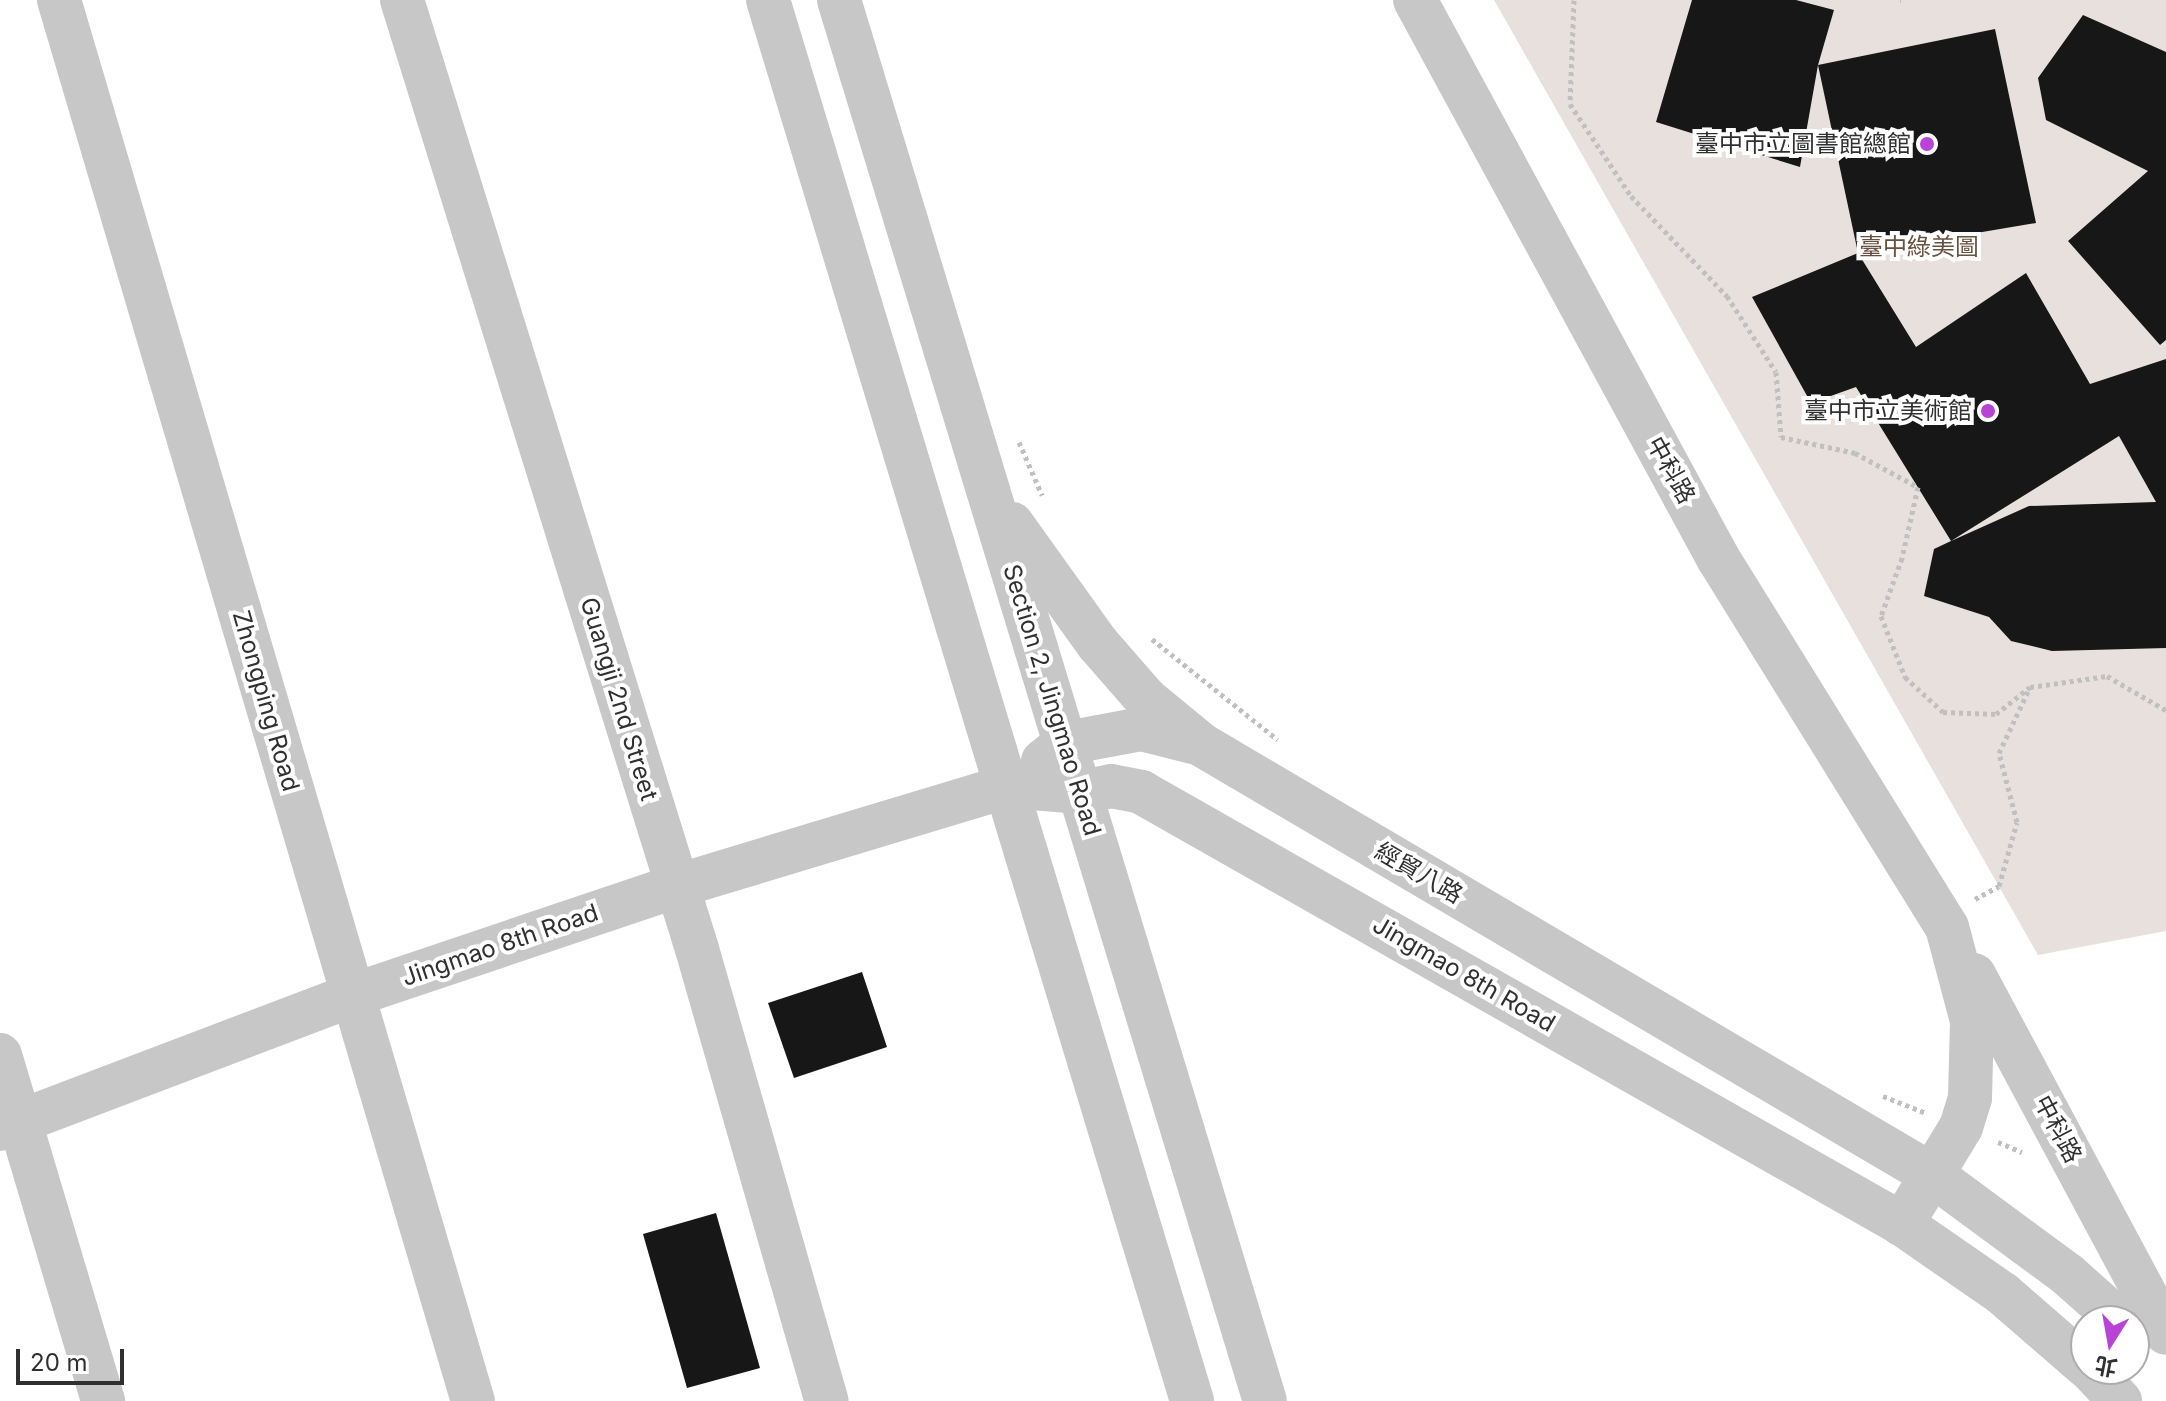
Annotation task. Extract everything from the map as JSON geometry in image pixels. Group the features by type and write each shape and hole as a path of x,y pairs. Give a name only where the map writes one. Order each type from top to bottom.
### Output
{"street":[{"name":"Zhongping Road","path":"59,0 473,1401"},
{"name":"Guangji 2nd Street","path":"402,0 677,886 827,1401"},
{"path":"768,0 1009,786 1192,1401"},
{"name":"Section 2, Jingmao Road","path":"839,0 1265,1401"},
{"name":"中科路","path":"1415,0 1718,558 1956,916 2166,1333"},
{"name":"經貿八路","path":"984,482 1098,644 1146,699 1202,745 1934,1176"},
{"name":"Jingmao 8th Road","path":"10,1125 353,995 677,886 1009,786 1066,743 1141,729 1202,745"},
{"name":"Jingmao 8th Road","path":"1009,786 1081,792 1111,786 1141,792 1902,1224"},
{"name":"中科路","path":"1902,1224 1961,1127 1974,1067 1972,1021 1956,916"},
{"path":"0,1055 10,1125 103,1401"},
{"path":"1934,1176 2067,1274 2102,1305"},
{"path":"1902,1224 2003,1294 2070,1352"},
{"path":"2150,1350 2166,1367"},
{"path":"2105,1385 2120,1401"}],"path":[{"path":"1574,0 1570,104 1631,196 1727,296 1776,372 1781,437 1855,453 1918,487 1902,558 1881,616 1905,677 1943,712 1996,714 2030,687 2107,676 2166,710"},
{"path":"1013,427 1051,510"},
{"path":"1143,631 1219,697 1289,748"},
{"path":"1956,916 1999,886 2017,822 1999,753 2030,687"},
{"path":"1871,1089 1885,1097"}],"green space":[{"name":"臺中綠美圖","path":"1494,0 2166,0 2166,931 2038,955"}],"building":[{"path":"1692,0 1796,0 1834,10 1818,65 1800,167 1656,122"},
{"path":"2083,15 2166,52 2166,340 2160,345 2068,241 2148,171 2046,120 2038,78"},
{"name":"臺中市立圖書館總館","path":"1995,29 2036,223 1858,253 1818,65"},
{"path":"1858,253 1916,347 2026,273 2090,384 2166,359 2166,648 2052,651 2011,641 1989,617 1924,596 1934,549 1951,541 1856,387 1811,403 1752,297","holes":["2119,436 2156,502 2029,506 1951,541"]},
{"path":"862,972 887,1047 794,1078 768,1003"},
{"path":"716,1213 760,1368 687,1388 643,1234"}],"place":[{"name":"臺中市立圖書館總館","path":"1927,144"},
{"name":"臺中市立美術館","path":"1988,411"}]}
